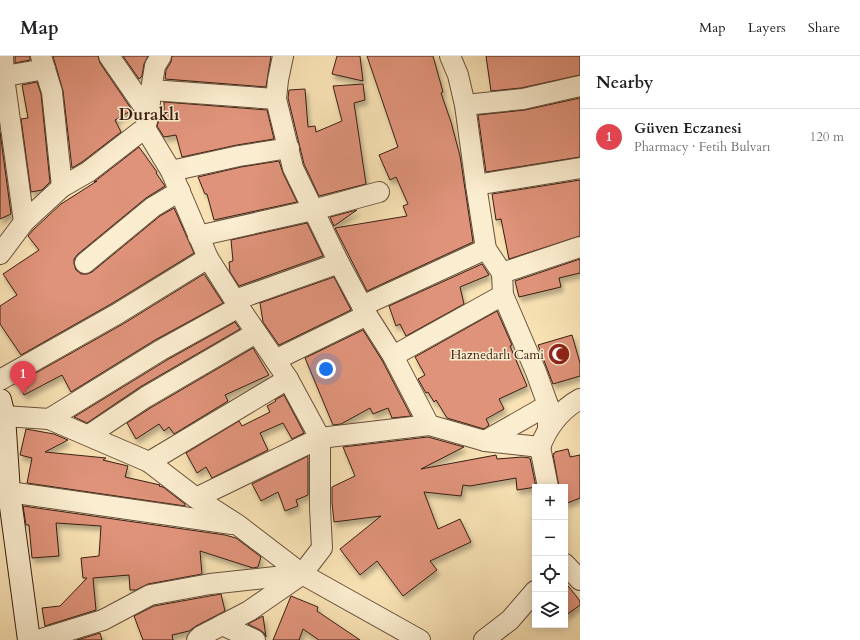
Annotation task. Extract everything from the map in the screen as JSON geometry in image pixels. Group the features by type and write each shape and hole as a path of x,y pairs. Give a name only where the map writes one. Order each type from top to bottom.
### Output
{"main road":[{"path":"2,408 9,492 29,640"}],"street":[{"path":"3,56 2,77 24,222"},
{"path":"109,56 147,121 180,191 208,258 256,333 288,379 320,438 320,508 322,548 302,574 249,611 201,636 197,640"},
{"path":"0,254 24,222 62,187 88,172 147,121 155,66 161,56"},
{"path":"283,56 276,99 293,168 339,263 393,356 429,425"},
{"path":"450,56 458,75 465,105 486,249 502,273 503,295 536,372 548,405 548,428"},
{"path":"2,77 43,62 52,92 62,187"},
{"path":"465,105 523,99 580,86"},
{"path":"151,90 276,99"},
{"path":"171,171 239,156 289,148"},
{"path":"476,185 580,168"},
{"path":"85,264 153,207 180,191"},
{"path":"198,236 313,210 379,192"},
{"path":"502,273 580,247"},
{"path":"275,360 365,310 486,249"},
{"path":"0,380 117,314 208,258"},
{"path":"49,419 237,304 339,263"},
{"path":"393,356 503,295"},
{"path":"89,435 146,397 256,333"},
{"path":"149,462 288,379"},
{"path":"547,484 540,447 548,428 561,412 580,399"},
{"path":"485,441 548,405"},
{"path":"2,408 49,419 149,462 196,498 238,525 302,574 420,640"},
{"path":"196,498 320,438 429,425 485,441 540,447"},
{"path":"9,492 238,525"},
{"path":"38,640 103,620 150,595 210,584 302,574"},
{"path":"493,638 534,592"},
{"path":"222,625 255,640"}],"building":[{"path":"15,56 30,56 30,60 15,63"},
{"path":"53,56 98,56 100,63 132,110 115,120 121,132 72,168 63,91"},
{"path":"123,56 148,56 144,64 142,76 139,79"},
{"path":"172,56 271,56 266,87 165,79 166,70 171,62"},
{"path":"337,56 360,56 363,81 332,74"},
{"path":"367,56 433,56 443,92 441,93 451,122 460,156 473,242 367,291 335,228 407,216 403,206 408,204 396,177 390,180 379,155 398,147"},
{"path":"486,56 580,56 580,75 521,88 491,91"},
{"path":"37,82 41,94 50,182 42,190 31,192 21,119 28,118 22,85"},
{"path":"363,84 365,100 354,103 366,184 319,196 304,164 288,98 289,90 305,89 308,127 315,126 316,132 342,121 333,86"},
{"path":"580,98 580,157 486,172 478,115 525,110"},
{"path":"164,102 267,110 274,139 237,145 182,157 176,135 164,137 157,126 159,120 164,119"},
{"path":"0,132 11,214 0,219"},
{"path":"139,147 165,186 146,198 78,254 74,259 76,270 81,274 92,272 160,216 174,208 194,253 111,304 21,355 0,324 0,306 17,295 3,274 39,250 28,236 33,230 61,204 97,181 94,182"},
{"path":"279,161 297,202 214,220 207,194 205,194 198,177 241,167"},
{"path":"580,180 580,236 509,259 501,219 496,220 492,194"},
{"path":"357,210 334,226 330,217"},
{"path":"307,223 323,256 239,286 230,272 229,262 233,261 231,240"},
{"path":"580,259 580,273 559,278 561,287 519,297 515,281"},
{"path":"482,264 489,275 460,287 464,304 406,336 400,324 396,326 389,306"},
{"path":"204,274 223,303 155,340 71,392 62,375 24,395 18,383 123,324"},
{"path":"334,277 351,310 279,345 263,322 260,303"},
{"path":"497,311 512,345 510,346 527,386 499,399 504,409 486,419 489,425 484,429 447,418 436,400 434,402 428,392 426,393 418,379 425,375 415,357"},
{"path":"235,322 240,329 140,387 87,423 74,417 167,360"},
{"path":"363,330 383,362 411,416 392,418 388,408 373,414 370,408 341,424 333,425 305,358"},
{"name":"Haznedarlı Cami","path":"572,335 580,363 580,376 553,384 538,345"},
{"path":"253,348 269,375 225,395 228,401 174,434 169,427 164,431 159,424 136,439 127,423"},
{"path":"284,395 304,433 292,439 283,423 260,433 268,450 212,478 206,467 197,473 186,453 239,421 242,426 270,412 267,406"},
{"path":"26,429 54,434 68,440 45,452 106,458 103,460 128,466 125,477 160,485 159,486 163,487 185,504 185,506 27,483 32,458 20,455"},
{"path":"428,437 464,447 421,469 496,455 497,459 522,457 530,458 535,484 532,484 532,488 517,490 516,478 470,486 463,485 461,496 424,492 438,529 460,519 471,542 430,561 437,570 403,596 377,561 360,575 340,549 381,516 334,522 332,487 355,476 343,447"},
{"path":"568,449 570,457 580,455 580,498 568,503 568,484 558,484 553,454 555,452"},
{"path":"308,456 308,495 296,500 298,506 285,511 278,492 261,501 252,484"},
{"path":"23,506 225,535 236,538 261,557 258,567 253,568 200,551 202,574 148,584 136,590 130,590 129,575 93,578 96,610 45,626 42,608 60,606 87,578 83,578 81,558 99,556 101,526 56,523 59,556 32,558 29,525 26,525"},
{"path":"568,586 580,601 580,605 568,614"},
{"path":"221,594 225,611 189,631 172,635 173,640 143,640 134,616 154,606"},
{"path":"291,596 318,607 317,611 360,640 319,640 303,629 299,640 273,640"},
{"path":"263,616 266,637 260,630 248,624"},
{"path":"100,633 102,640 77,640"}],"place":[{"name":"Haznedarlı Cami","path":"559,354"},
{"name":"Güven Eczanesi","path":"23,394"}],"district":[{"name":"Duraklı","path":"149,114"}]}
